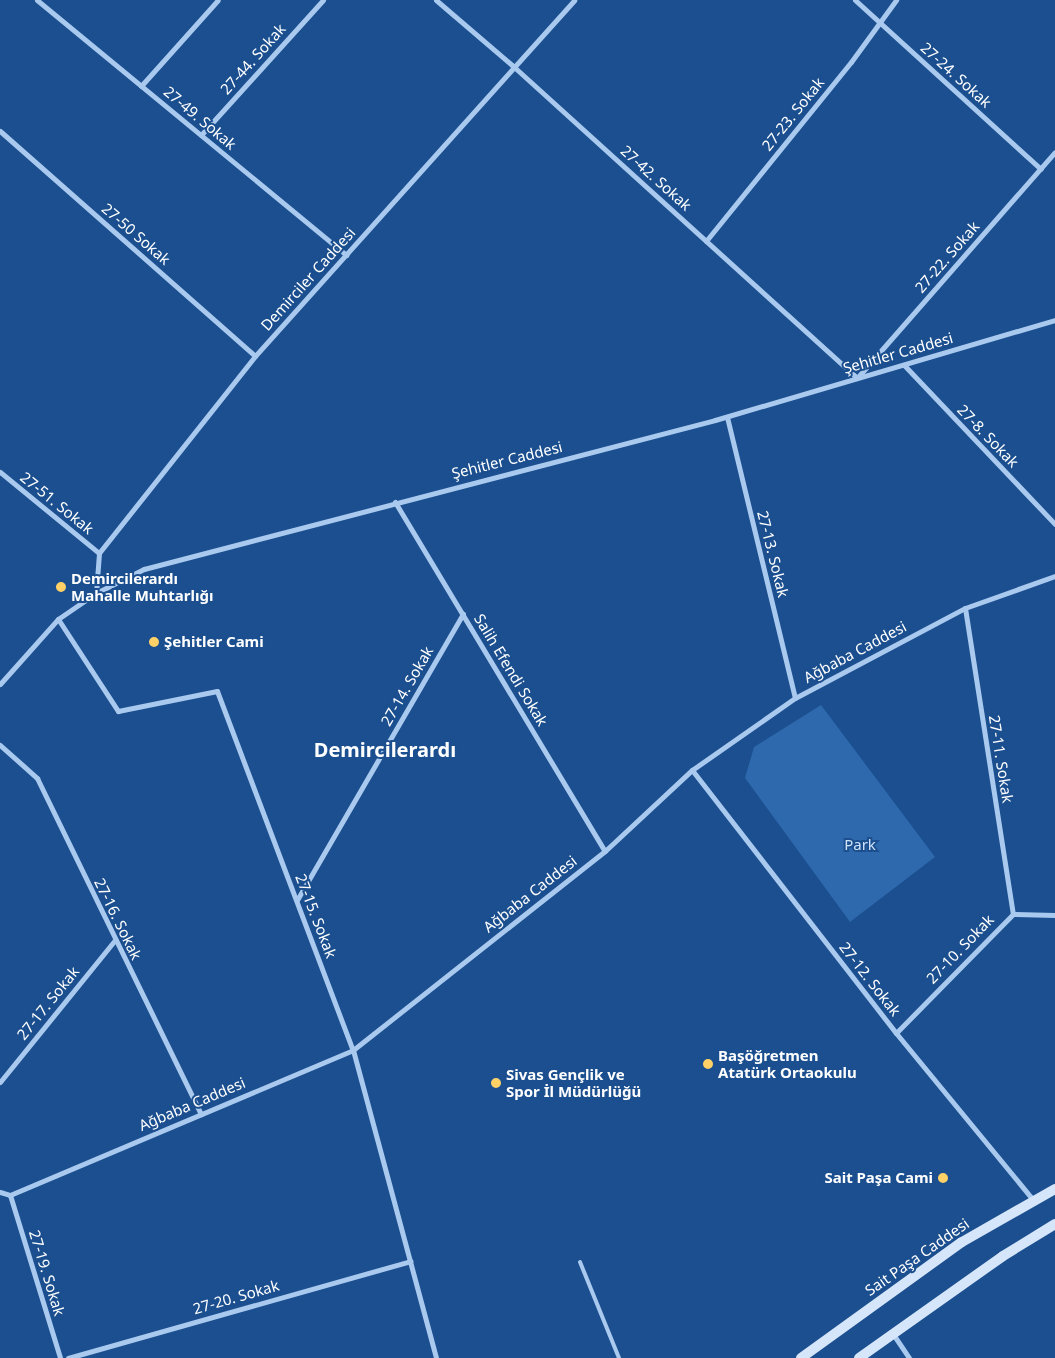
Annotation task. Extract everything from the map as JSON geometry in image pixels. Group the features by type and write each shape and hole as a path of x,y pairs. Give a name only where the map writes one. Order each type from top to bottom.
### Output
{"street":[{"name":"27-49. Sokak","path":"37,0 346,255"},
{"path":"141,86 218,0"},
{"name":"27-44. Sokak","path":"201,135 323,0"},
{"name":"27-42. Sokak","path":"436,0 513,66 857,378"},
{"name":"Demirciler Caddesi","path":"98,552 256,356 513,66 574,0"},
{"name":"27-24. Sokak","path":"855,0 1041,169"},
{"name":"27-23. Sokak","path":"706,241 851,62 896,0"},
{"name":"27-50 Sokak","path":"0,131 256,356"},
{"name":"27-22. Sokak","path":"857,378 1055,152"},
{"name":"Şehitler Caddesi","path":"0,684 58,619 96,593 144,569 395,502 727,417 1055,320"},
{"name":"27-8. Sokak","path":"904,365 1055,524"},
{"name":"27-13. Sokak","path":"727,417 794,698"},
{"name":"27-51. Sokak","path":"0,472 98,552"},
{"name":"Salih Efendi Sokak","path":"395,502 605,851"},
{"path":"96,593 98,552"},
{"name":"Ağbaba Caddesi","path":"10,1195 353,1050 605,851 692,770 794,698 965,608 1055,576"},
{"name":"27-11. Sokak","path":"965,608 1013,914"},
{"name":"27-14. Sokak","path":"297,900 463,614"},
{"name":"27-15. Sokak","path":"58,619 118,711 217,691 353,1050 436,1358"},
{"name":"27-16. Sokak","path":"0,745 37,778 114,940 201,1114"},
{"name":"27-12. Sokak","path":"692,770 896,1033 1033,1200"},
{"name":"27-10. Sokak","path":"896,1033 1013,914 1055,915"},
{"name":"27-17. Sokak","path":"0,1082 114,940"},
{"name":"Sait Paşa Caddesi","path":"801,1358 922,1269 1033,1200 1055,1189"},
{"path":"0,1192 10,1195"},
{"name":"27-19. Sokak","path":"10,1195 60,1358"},
{"path":"859,1358 1003,1256 1055,1224"},
{"name":"27-20. Sokak","path":"68,1358 411,1261"},
{"path":"893,1334 909,1358"}],"lane":[{"path":"580,1262 619,1358"}],"green space":[{"name":"Park","path":"821,705 935,857 850,922 745,778 754,747"}],"place":[{"name":"Demircilerardı Mahalle Muhtarlığı","path":"61,587"},
{"name":"Şehitler Cami","path":"154,642"},
{"name":"Başöğretmen Atatürk Ortaokulu","path":"708,1064"},
{"name":"Sivas Gençlik ve Spor İl Müdürlüğü","path":"496,1083"},
{"name":"Sait Paşa Cami","path":"943,1178"}],"district":[{"name":"Demircilerardı","path":"385,749"}]}
